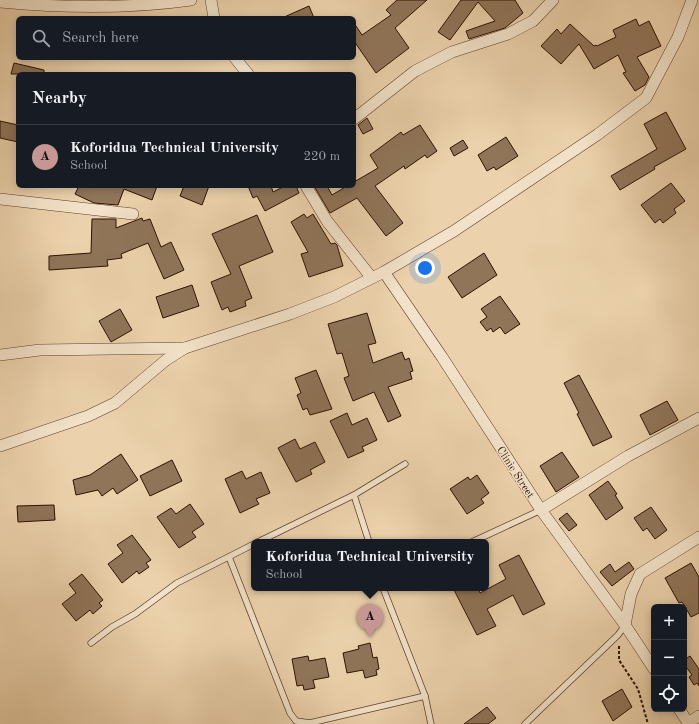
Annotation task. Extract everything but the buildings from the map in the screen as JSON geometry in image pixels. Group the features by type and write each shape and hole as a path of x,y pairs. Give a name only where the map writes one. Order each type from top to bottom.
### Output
{"street":[{"path":"0,2 48,6 191,0"},
{"path":"211,0 214,16"},
{"path":"356,117 416,71 452,52 508,34 533,21 553,0"},
{"path":"0,446 88,416 115,402 166,360 185,348 290,314 334,297 371,277 384,272 454,231 597,135 646,98 678,38 692,0"},
{"path":"237,60 246,72"},
{"path":"307,188 327,221 371,277"},
{"path":"0,199 133,214"},
{"name":"Clinic Street","path":"384,272 541,510 625,625 651,664"},
{"path":"0,355 40,350 185,348"},
{"path":"541,510 628,456 699,418"},
{"path":"625,625 631,594 640,574 699,536"},
{"path":"681,712 689,723 699,716"}],"lane":[{"path":"264,539 354,495 405,464"},
{"path":"354,495 368,539"},
{"path":"478,539 541,510"},
{"path":"91,643 177,583 251,546"},
{"path":"229,557 290,713 296,721 310,723 425,696"},
{"path":"384,591 425,696 431,724"},
{"path":"525,724 618,635 625,625"}],"path":[{"path":"618,635 619,660 638,689 648,724"}],"place":[{"name":"Koforidua Technical University","path":"370,637"}]}
